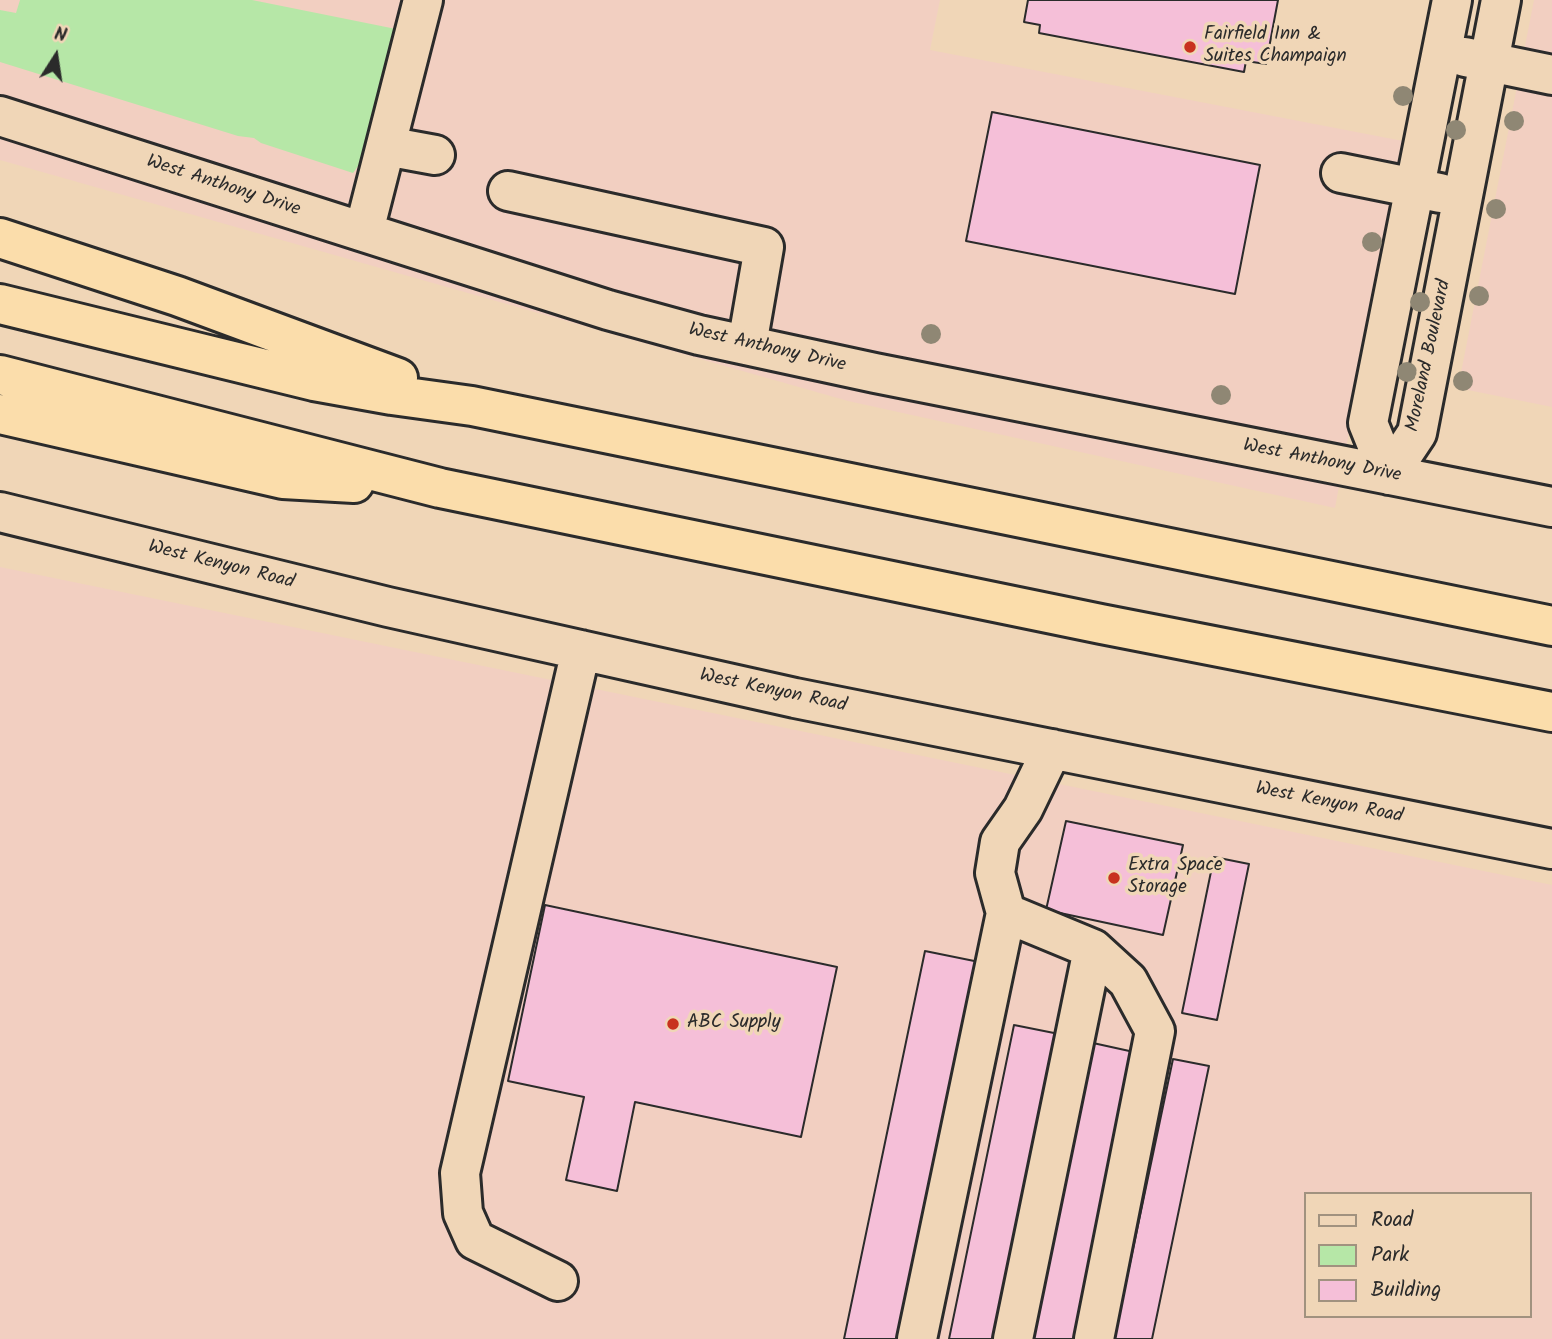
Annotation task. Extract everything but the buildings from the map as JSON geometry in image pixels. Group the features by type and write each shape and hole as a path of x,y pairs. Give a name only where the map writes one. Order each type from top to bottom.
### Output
{"highway":[{"path":"0,238 177,296 472,406"},
{"path":"0,304 314,381 472,406 1552,626"},
{"path":"0,375 440,488 1101,624 1552,712"},
{"path":"0,414 283,480 440,488"}],"street":[{"path":"364,231 423,0"},
{"path":"1389,475 1368,424 1452,0"},
{"name":"Moreland Boulevard","path":"1389,475 1417,433 1501,0"},
{"path":"1442,52 1552,75"},
{"name":"West Anthony Drive","path":"0,116 608,310 699,335 874,373 1552,507"},
{"path":"386,146 435,155"},
{"path":"1341,173 1462,198"},
{"path":"508,191 764,247 747,345"},
{"name":"West Kenyon Road","path":"0,512 374,604 794,698 1552,849"},
{"path":"558,1281 475,1240 463,1213 460,1172 581,650"},
{"path":"917,1339 1006,913 995,873 1000,842 1023,809 1052,749"},
{"path":"1006,913 1093,949 1128,981 1155,1031 1094,1339"},
{"path":"1013,1339 1093,949"}],"shaded area":[{"path":"0,0 940,0 930,50 1403,141 1335,508 848,401 0,160"},
{"path":"1534,0 1552,0 1552,407 1458,388"},
{"path":"0,567 1552,885 1552,1339 0,1339"}],"green space":[{"path":"20,0 252,0 396,29 361,162 353,173 261,143 254,138 238,136 0,62 0,10 16,13"}],"place":[{"name":"Fairfield Inn & Suites Champaign","path":"1190,47"},
{"name":"Extra Space Storage","path":"1114,878"},
{"name":"ABC Supply","path":"673,1024"}]}
